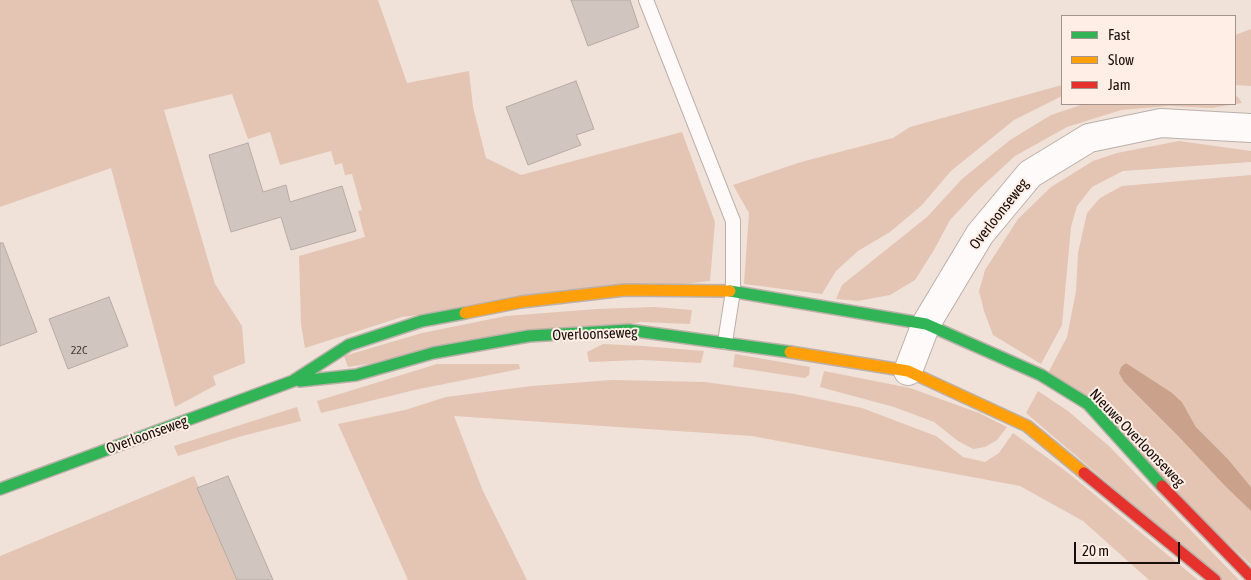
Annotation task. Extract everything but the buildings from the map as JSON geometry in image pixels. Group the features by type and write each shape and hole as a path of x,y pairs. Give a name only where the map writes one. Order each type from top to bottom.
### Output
{"street":[{"name":"Overloonseweg","path":"293,381 356,375 433,353 529,336 629,330 725,342 908,372 926,324 980,234 1030,174 1089,138 1161,124 1251,128"},
{"name":"Overloonseweg","path":"0,489 293,381 349,345 422,322 521,302 626,290 733,290 926,324"},
{"name":"Nieuwe Overloonseweg","path":"926,324 1042,375 1088,404 1140,463 1251,577"},
{"path":"908,372 1027,426 1215,580"}],"lane":[{"path":"646,0 733,221 733,290 725,342"}],"shaded area":[{"path":"0,0 378,0 407,83 469,71 473,107 486,158 521,175 682,132 715,222 710,281 402,317 305,348 301,324 299,256 365,237 358,211 362,210 352,174 345,175 342,163 335,165 331,151 280,165 270,132 248,139 232,94 164,110 215,284 242,326 245,363 213,376 216,385 175,407 111,168 0,207"},
{"path":"1251,29 1251,86 1236,85 1236,35"},
{"path":"1061,85 1061,96 1014,120 951,171 921,206 890,232 858,251 836,271 822,294 744,284 749,213 733,185 801,162 893,138 910,127"},
{"path":"1236,96 1238,97 1242,103 1236,104"},
{"path":"1081,105 1230,105 1212,108 1169,106 1121,110 1067,127 1015,156 978,190 950,220 915,280 890,295 858,301 836,299 842,285 927,217 962,179 1010,140 1051,115"},
{"path":"1179,141 1251,151 1251,162 1123,171 1092,187 1077,206 1071,227 1062,325 1041,364 993,335 979,291 985,270 1018,219 1051,187 1093,161 1117,153"},
{"path":"1251,175 1251,487 1228,459 1196,427 1182,402 1171,392 1126,363 1124,382 1251,511 1251,565 1048,373 1067,337 1076,291 1078,253 1087,213 1100,198 1122,186"},
{"path":"655,307 692,310 690,324 641,322 348,367 344,356 422,333 506,316 597,309"},
{"path":"603,344 704,351 701,363 641,360 589,362 587,352"},
{"path":"735,354 810,367 809,375 805,378 733,367"},
{"path":"1126,363 1171,392 1182,402 1196,427 1228,459 1251,487 1251,511 1124,382 1119,373 1121,367"},
{"path":"437,364 519,364 520,369 419,389 321,413 317,401"},
{"path":"824,371 910,388 979,413 1007,427 997,440 985,447 973,449 958,441 934,422 894,407 820,387"},
{"path":"612,380 704,382 795,394 862,408 936,436 963,457 985,462 999,453 1013,433 1067,472 1198,580 1149,580 1083,521 1020,486 752,436 454,416 483,491 527,580 408,580 338,424 405,410 446,397 532,386"},
{"path":"1038,391 1068,411 1110,447 1239,580 1221,580 1026,413"},
{"path":"297,407 301,421 242,436 178,456 174,446"},
{"path":"194,476 238,580 0,580 0,556"}],"traffic: fast":[{"path":"730,291 926,324 1041,375 1088,404 1162,486"},
{"path":"0,489 293,381 349,345 422,321 465,313"},
{"path":"300,381 356,375 433,353 529,336 629,330 790,352"}],"traffic: slow":[{"path":"465,313 521,302 625,290 730,291"},
{"path":"790,352 908,371 1027,426 1084,473"}],"traffic: jam":[{"path":"1084,473 1215,580"},
{"path":"1162,486 1251,577"}]}
